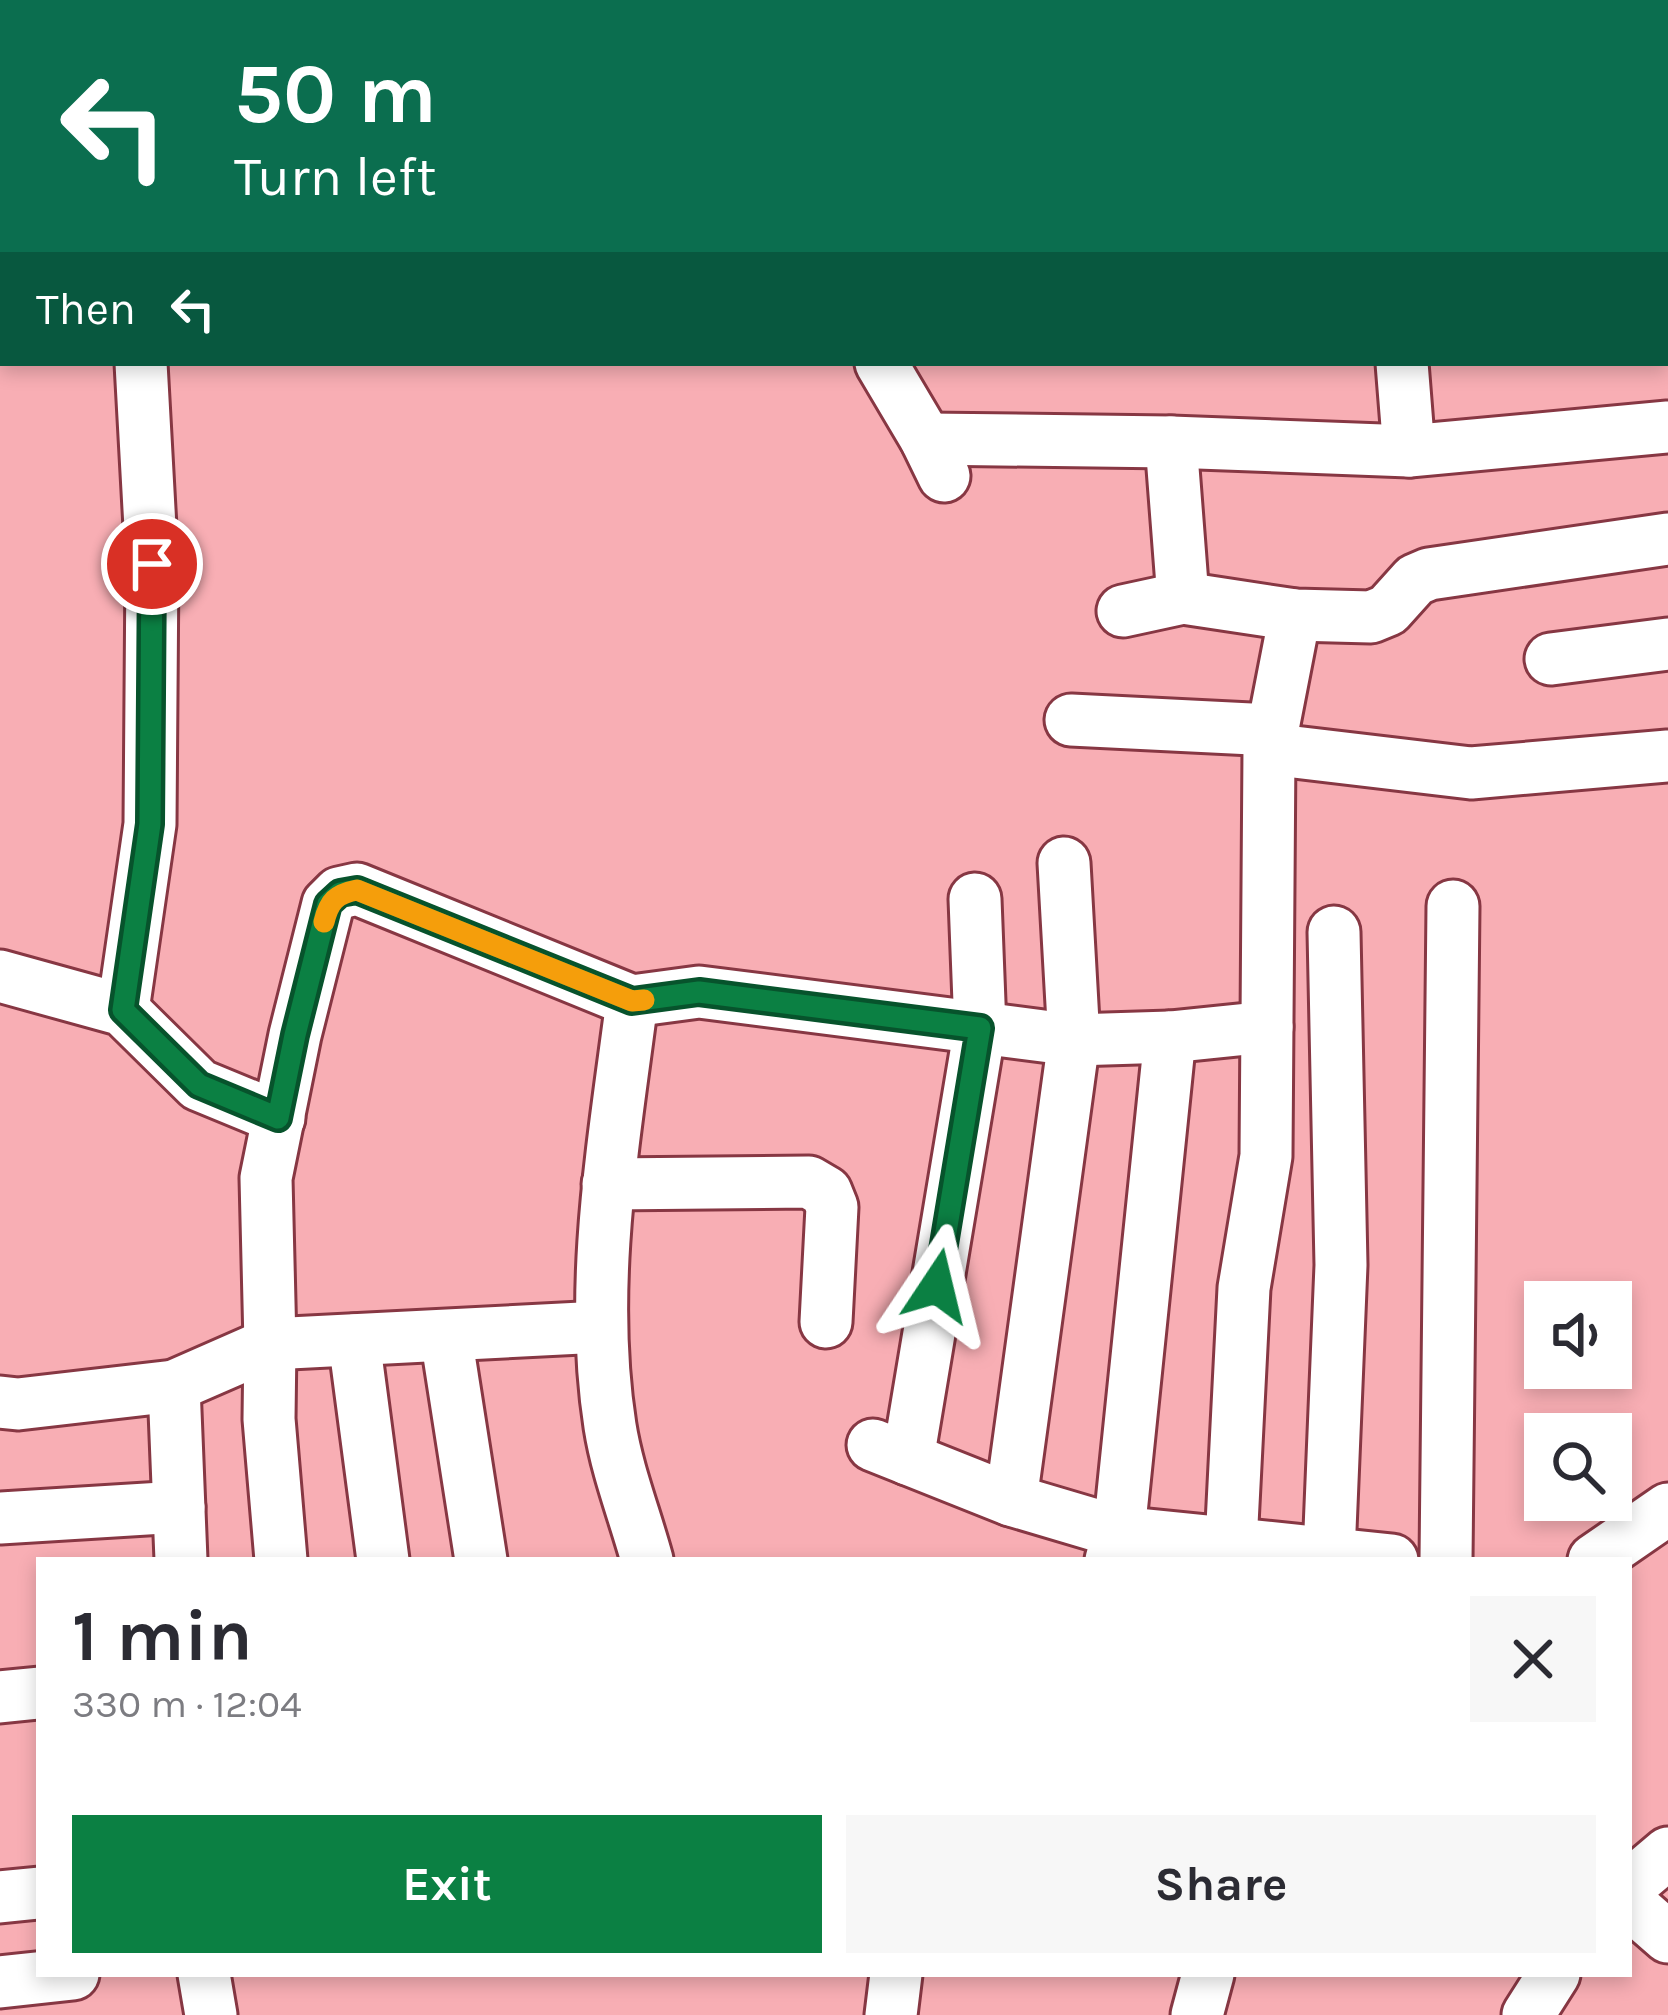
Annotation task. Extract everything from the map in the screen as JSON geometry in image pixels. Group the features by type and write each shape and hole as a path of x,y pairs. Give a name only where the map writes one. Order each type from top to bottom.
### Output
{"street":[{"path":"123,1010 150,824 152,564 141,366"},
{"path":"883,366 935,458 1171,442 1409,451 1668,427"},
{"path":"1402,366 1409,451"},
{"path":"1171,442 1183,598"},
{"path":"1124,611 1183,598 1294,614 1371,617 1388,610 1415,580 1429,574 1668,539"},
{"path":"1231,1544 1244,1288 1266,1156 1271,740 1294,614"},
{"path":"1552,659 1668,644"},
{"path":"1071,720 1271,740 1472,773 1668,756"},
{"path":"1011,1500 1074,1040 1064,862"},
{"path":"281,1557 268,1418 266,1178 328,904 340,893 357,890 632,1001 699,992 1074,1040 1267,1027"},
{"path":"975,899 980,1028 891,1452 1115,1546 1231,1544 1360,1557"},
{"path":"1446,1557 1453,906"},
{"path":"1329,1554 1341,1265 1334,932"},
{"path":"0,976 123,1010 199,1085 278,1118"},
{"path":"632,1001 608,1184 601,1328 610,1429 646,1557"},
{"path":"1115,1546 1170,1037"},
{"path":"608,1184 809,1182 826,1192 832,1207 826,1322"},
{"path":"0,1402 18,1404 174,1386 270,1344 601,1328"},
{"path":"446,1336 481,1557"},
{"path":"354,1340 383,1557"},
{"path":"174,1386 181,1557"},
{"path":"0,1519 179,1507"},
{"path":"1598,1557 1668,1508"},
{"path":"0,1696 36,1694"},
{"path":"1632,1883 1668,1853"},
{"path":"0,1897 36,1893"},
{"path":"1632,1907 1668,1937"},
{"path":"0,1982 46,1977"},
{"path":"205,1977 211,2015"},
{"path":"891,2015 896,1977"},
{"path":"1197,2015 1207,1977"}],"slow traffic":[{"path":"324,922 328,904 340,893 357,890 632,1001 644,1000"}],"route":[{"path":"152,564 150,824 123,1010 199,1085 278,1118 328,904 340,893 357,890 632,1001 699,992 980,1028 937,1286"}]}
